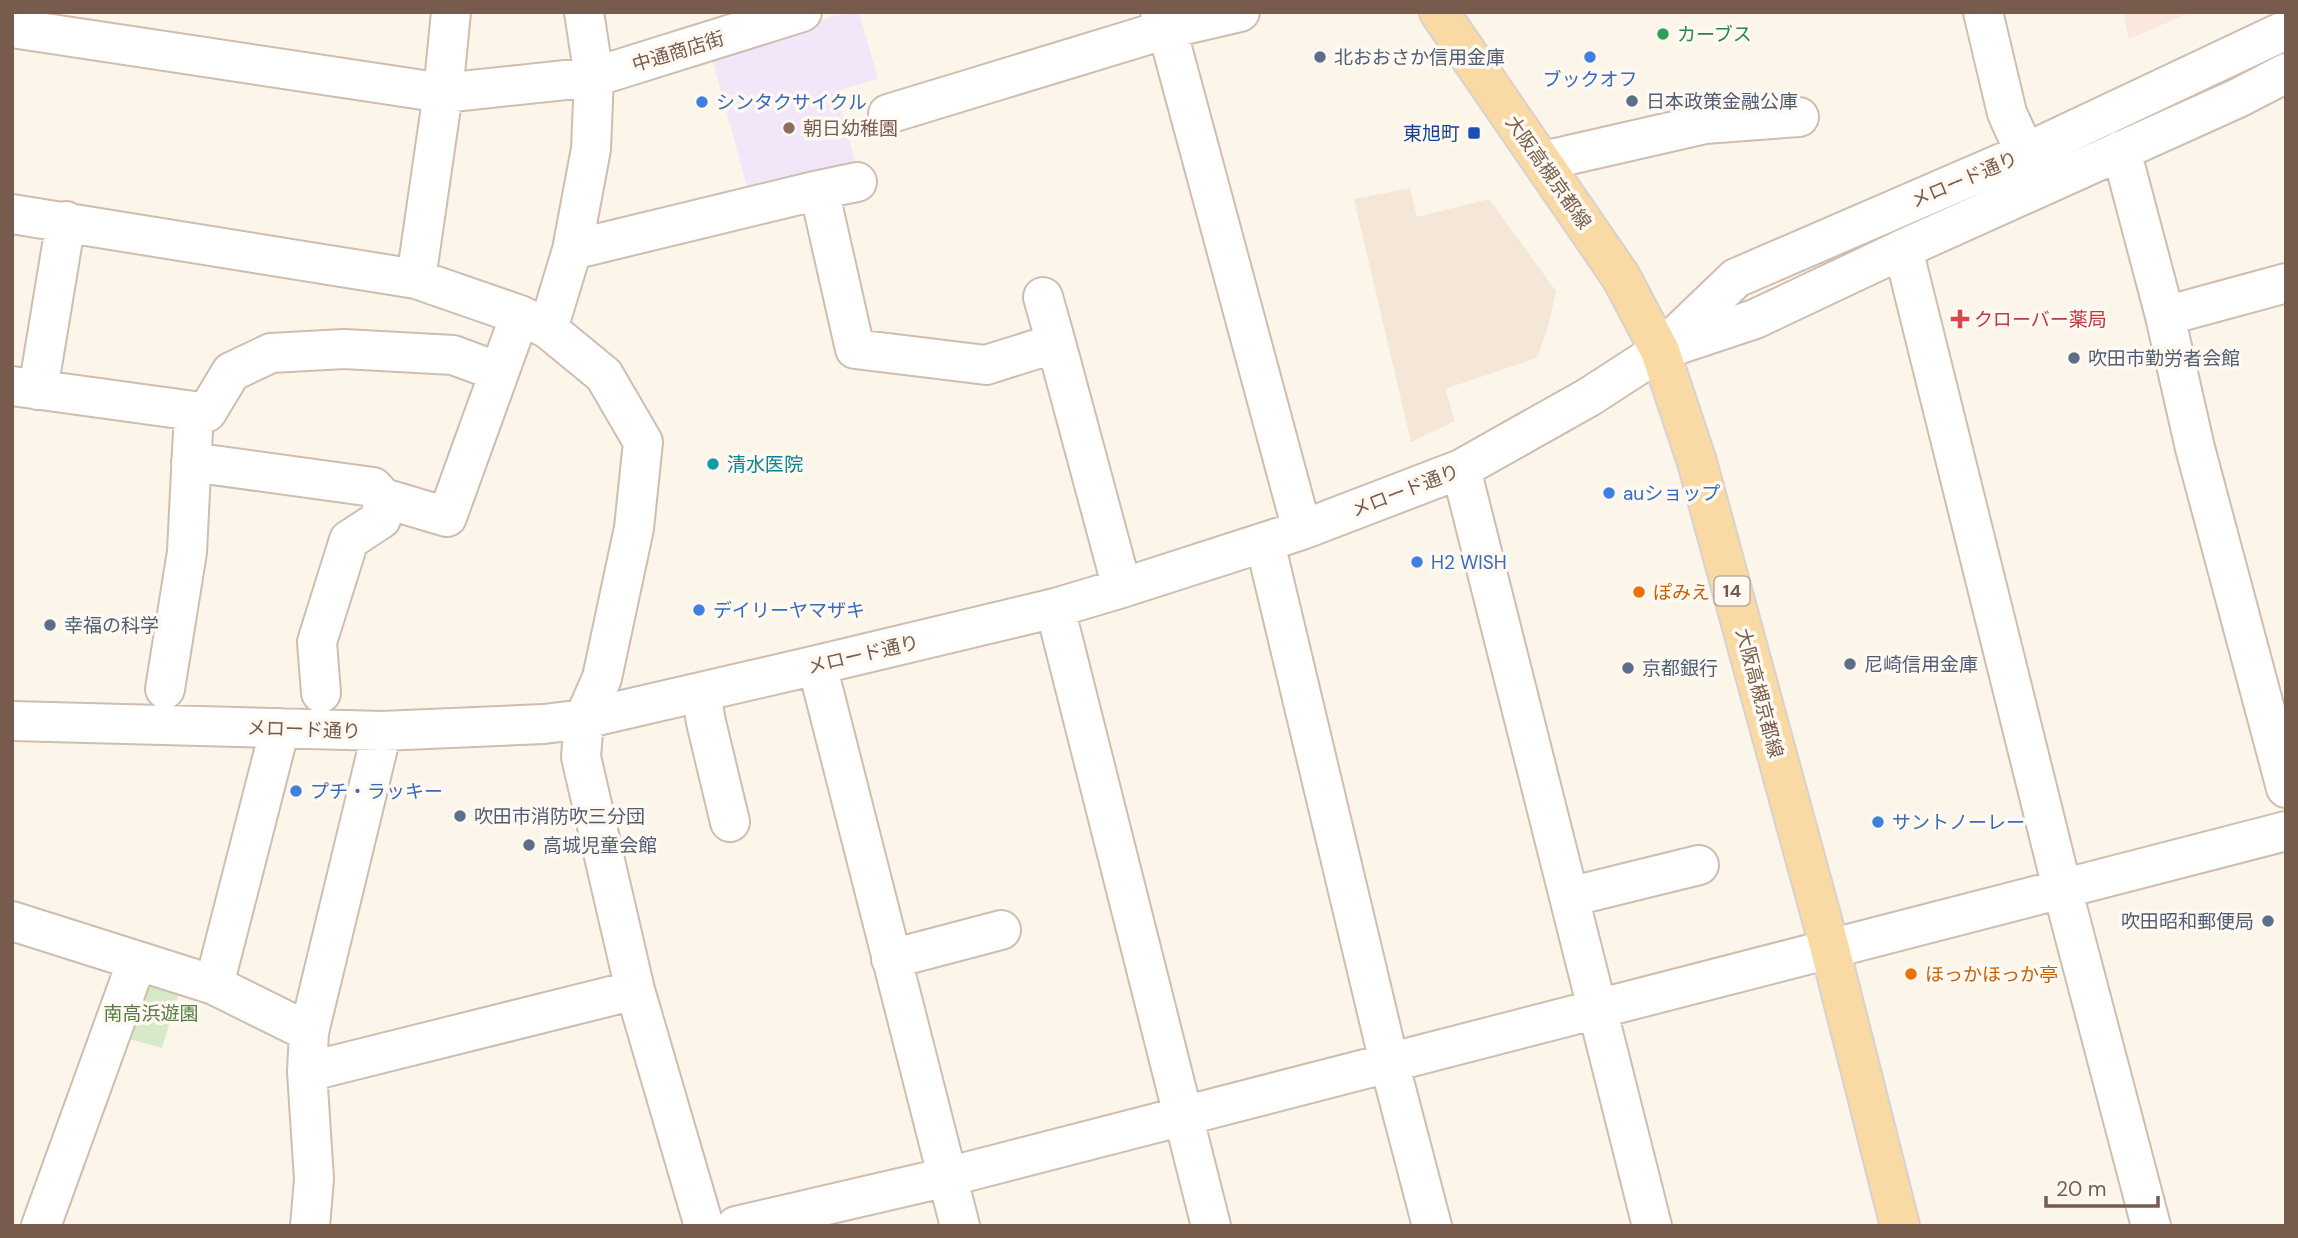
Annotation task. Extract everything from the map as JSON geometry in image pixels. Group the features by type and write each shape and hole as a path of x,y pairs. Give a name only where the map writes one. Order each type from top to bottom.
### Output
{"main road":[{"name":"大阪高槻京都線","path":"1439,12 1621,276 1660,351 1697,462 1830,949 1900,1226"}],"street":[{"path":"416,279 443,93 451,12"},
{"path":"191,462 373,487 383,498 447,517 499,372 534,322 572,250 590,149 594,77 584,12"},
{"name":"中通商店街","path":"12,28 443,93 594,77 802,12"},
{"path":"888,114 1164,21 1240,12"},
{"path":"1983,12 2007,113 2025,153"},
{"path":"1164,21 1302,530"},
{"name":"メロード通り","path":"12,720 382,731 544,724 584,719 817,665 1055,608 1122,588 1265,543 1461,469 1589,397 1660,351 1736,278 2025,153 2286,30"},
{"name":"メロード通り","path":"1660,351 1755,319 2286,73"},
{"path":"1543,161 1705,124 1799,117"},
{"path":"2121,150 2165,316 2195,448 2286,788"},
{"path":"572,250 857,182"},
{"path":"819,190 855,349 986,365 1056,343"},
{"path":"12,214 416,279 534,322 604,375 643,442 631,542 602,678 584,719 580,757 635,990 704,1226"},
{"path":"66,221 25,388 207,412 231,372 271,353 344,349 453,355 499,372"},
{"path":"1903,249 2062,888 2151,1226"},
{"path":"2165,316 2286,283"},
{"path":"1043,297 1122,588"},
{"path":"165,689 187,552 194,411"},
{"path":"1461,469 1652,1226"},
{"path":"321,693 317,642 349,540 381,519 383,498"},
{"path":"1265,543 1389,1062 1432,1226"},
{"path":"1055,608 1211,1226"},
{"path":"817,665 960,1226"},
{"path":"701,692 730,822"},
{"path":"214,985 280,728"},
{"path":"310,1226 314,1179 307,1072 309,1032 382,731"},
{"path":"736,1226 947,1177 2286,831"},
{"path":"1569,897 1699,865"},
{"path":"12,921 214,985 309,1032"},
{"path":"891,959 1001,930"},
{"path":"41,1226 137,961"},
{"path":"307,1072 635,990"}],"shaded area":[{"name":"朝日幼稚園","path":"850,12 859,12 878,79 836,91 856,164 749,194 710,51"},
{"path":"2123,12 2192,12 2129,39"},
{"path":"1410,188 1417,217 1489,199 1556,291 1537,358 1445,389 1455,421 1411,442 1354,199"}],"green space":[{"name":"南高浜遊園","path":"139,977 180,989 162,1048 122,1037"}],"place":[{"name":"カーブス","path":"1663,34"},
{"name":"北おおさか信用金庫","path":"1320,57"},
{"name":"ブックオフ","path":"1590,57"},
{"name":"日本政策金融公庫","path":"1632,101"},
{"name":"シンタクサイクル","path":"702,102"},
{"name":"朝日幼稚園","path":"789,128"},
{"name":"東旭町","path":"1474,133"},
{"name":"クローバー薬局","path":"1960,319"},
{"name":"吹田市勤労者会館","path":"2074,358"},
{"name":"清水医院","path":"713,464"},
{"name":"auショップ","path":"1609,493"},
{"name":"H2 WISH","path":"1417,562"},
{"name":"ぽみえ","path":"1639,592"},
{"name":"デイリーヤマザキ","path":"699,610"},
{"name":"幸福の科学","path":"50,625"},
{"name":"尼崎信用金庫","path":"1850,664"},
{"name":"京都銀行","path":"1628,668"},
{"name":"プチ・ラッキー","path":"296,791"},
{"name":"吹田市消防吹三分団","path":"460,816"},
{"name":"サントノーレー","path":"1878,822"},
{"name":"高城児童会館","path":"529,845"},
{"name":"吹田昭和郵便局","path":"2268,921"},
{"name":"ほっかほっか亭","path":"1911,974"}]}
